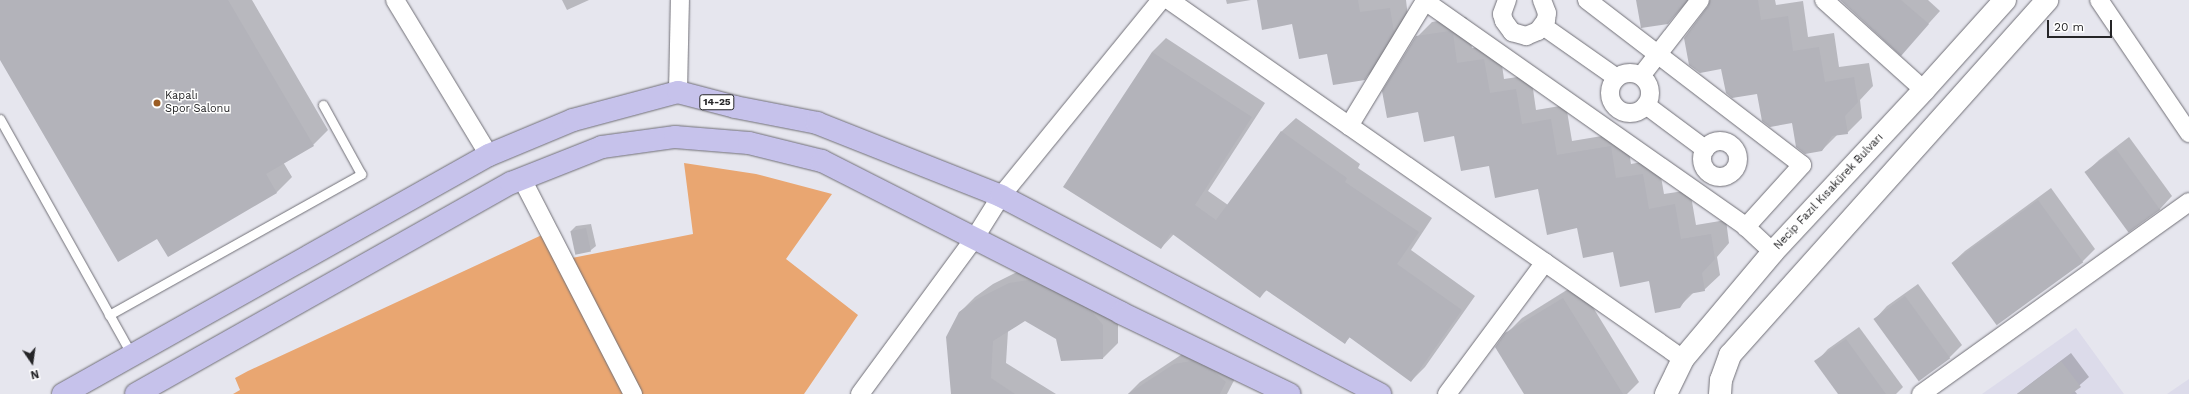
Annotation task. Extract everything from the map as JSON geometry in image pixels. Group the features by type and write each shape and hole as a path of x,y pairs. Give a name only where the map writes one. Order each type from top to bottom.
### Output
{"main road":[{"name":"Necip Fazıl Kısakürek Bulvarı","path":"1666,394 1683,359 1773,252 1924,90 2005,0"},
{"path":"1720,394 1721,380 1730,355 2047,0"},
{"name":"14-25","path":"63,394 489,155 573,120 678,92 735,107 817,123 1001,196 1380,394"},
{"path":"136,394 522,179 602,147 675,137 749,144 822,161 974,239 1289,394"}],"street":[{"path":"395,0 489,155"},
{"path":"678,92 680,0"},
{"path":"860,394 974,239 1001,196 1161,0"},
{"path":"1169,0 1683,359"},
{"path":"1349,126 1426,0 1746,228 1773,252"},
{"path":"1507,0 1502,14 1504,22 1512,32 1519,35 1532,34 1543,26 1547,13 1542,0"},
{"path":"1587,0 1802,165 1746,228"},
{"path":"1641,76 1659,55 1700,0"},
{"path":"1824,0 1924,90"},
{"path":"2100,0 2189,133"},
{"path":"1543,26 1617,78"},
{"path":"1501,54 1512,32"},
{"path":"1629,73 1641,76 1649,86 1650,93 1646,105 1634,112 1621,111 1616,107 1610,96 1613,83 1617,78 1629,73"},
{"path":"1646,105 1705,149"},
{"path":"1602,126 1616,107"},
{"path":"1730,144 1744,120"},
{"path":"1714,142 1725,142 1730,144 1737,152 1738,159 1734,171 1729,175 1717,177 1706,171 1702,160 1705,149 1714,142"},
{"path":"1690,188 1706,171"},
{"path":"522,179 633,394"},
{"path":"1921,394 2189,202"},
{"path":"1447,394 1545,262"}],"lane":[{"path":"109,315 362,174 322,104"},
{"path":"0,119 132,356"}],"shaded area":[{"path":"684,163 756,174 832,194 786,259 858,315 804,394 642,394 572,258 693,234"},
{"path":"544,234 624,394 233,394 240,390 235,378 248,371"},
{"path":"2076,328 2124,394 1982,394"},
{"path":"2189,379 2189,394 2167,394"}],"building":[{"name":"Kapalı Spor Salonu","path":"0,0 228,0 314,146 266,174 277,193 168,257 157,239 118,262 0,60"},
{"path":"1257,0 1358,0 1360,12 1390,8 1394,32 1365,80 1333,85 1327,54 1299,59 1292,24 1262,30"},
{"path":"1636,0 1687,0 1668,24 1641,28"},
{"path":"1710,0 1758,0 1761,20 1788,16 1793,51 1819,47 1825,82 1854,77 1858,102 1845,116 1848,134 1832,136 1822,151 1805,154 1796,147 1792,123 1770,127 1762,121 1757,94 1732,98 1726,93 1721,69 1700,73 1689,65 1684,38 1708,6"},
{"path":"1840,0 1901,0 1929,24 1901,56"},
{"path":"1450,31 1453,33 1457,63 1484,59 1490,93 1516,89 1522,124 1551,119 1557,155 1611,146 1616,178 1643,174 1649,209 1675,204 1681,239 1711,234 1715,259 1702,273 1705,291 1689,294 1680,308 1655,313 1649,281 1620,287 1613,252 1583,258 1577,228 1547,235 1538,189 1495,198 1489,166 1461,171 1454,136 1424,142 1418,112 1387,118 1382,91 1416,36"},
{"path":"1152,52 1252,117 1195,205 1216,220 1281,131 1347,178 1345,182 1419,232 1397,264 1462,310 1411,382 1349,337 1345,344 1266,290 1260,298 1171,233 1161,249 1063,187"},
{"path":"2116,149 2160,210 2129,233 2084,172"},
{"path":"2038,200 2083,262 1997,325 1951,263"},
{"path":"586,228 591,251 575,255 570,231"},
{"path":"1029,280 1093,313 1103,325 1103,359 1061,361 1056,339 1025,321 993,341 991,378 1015,394 951,394 946,337 959,312 977,299 1009,283"},
{"path":"1905,296 1950,358 1919,381 1873,319"},
{"path":"1563,298 1623,394 1524,394 1495,347 1505,333"},
{"path":"1846,339 1886,394 1838,394 1814,361"},
{"path":"1192,361 1213,371 1226,382 1220,394 1128,394 1174,364"},
{"path":"2061,361 2081,387 2071,394 2017,394"}],"place":[{"name":"Kapalı Spor Salonu","path":"157,103"}]}
